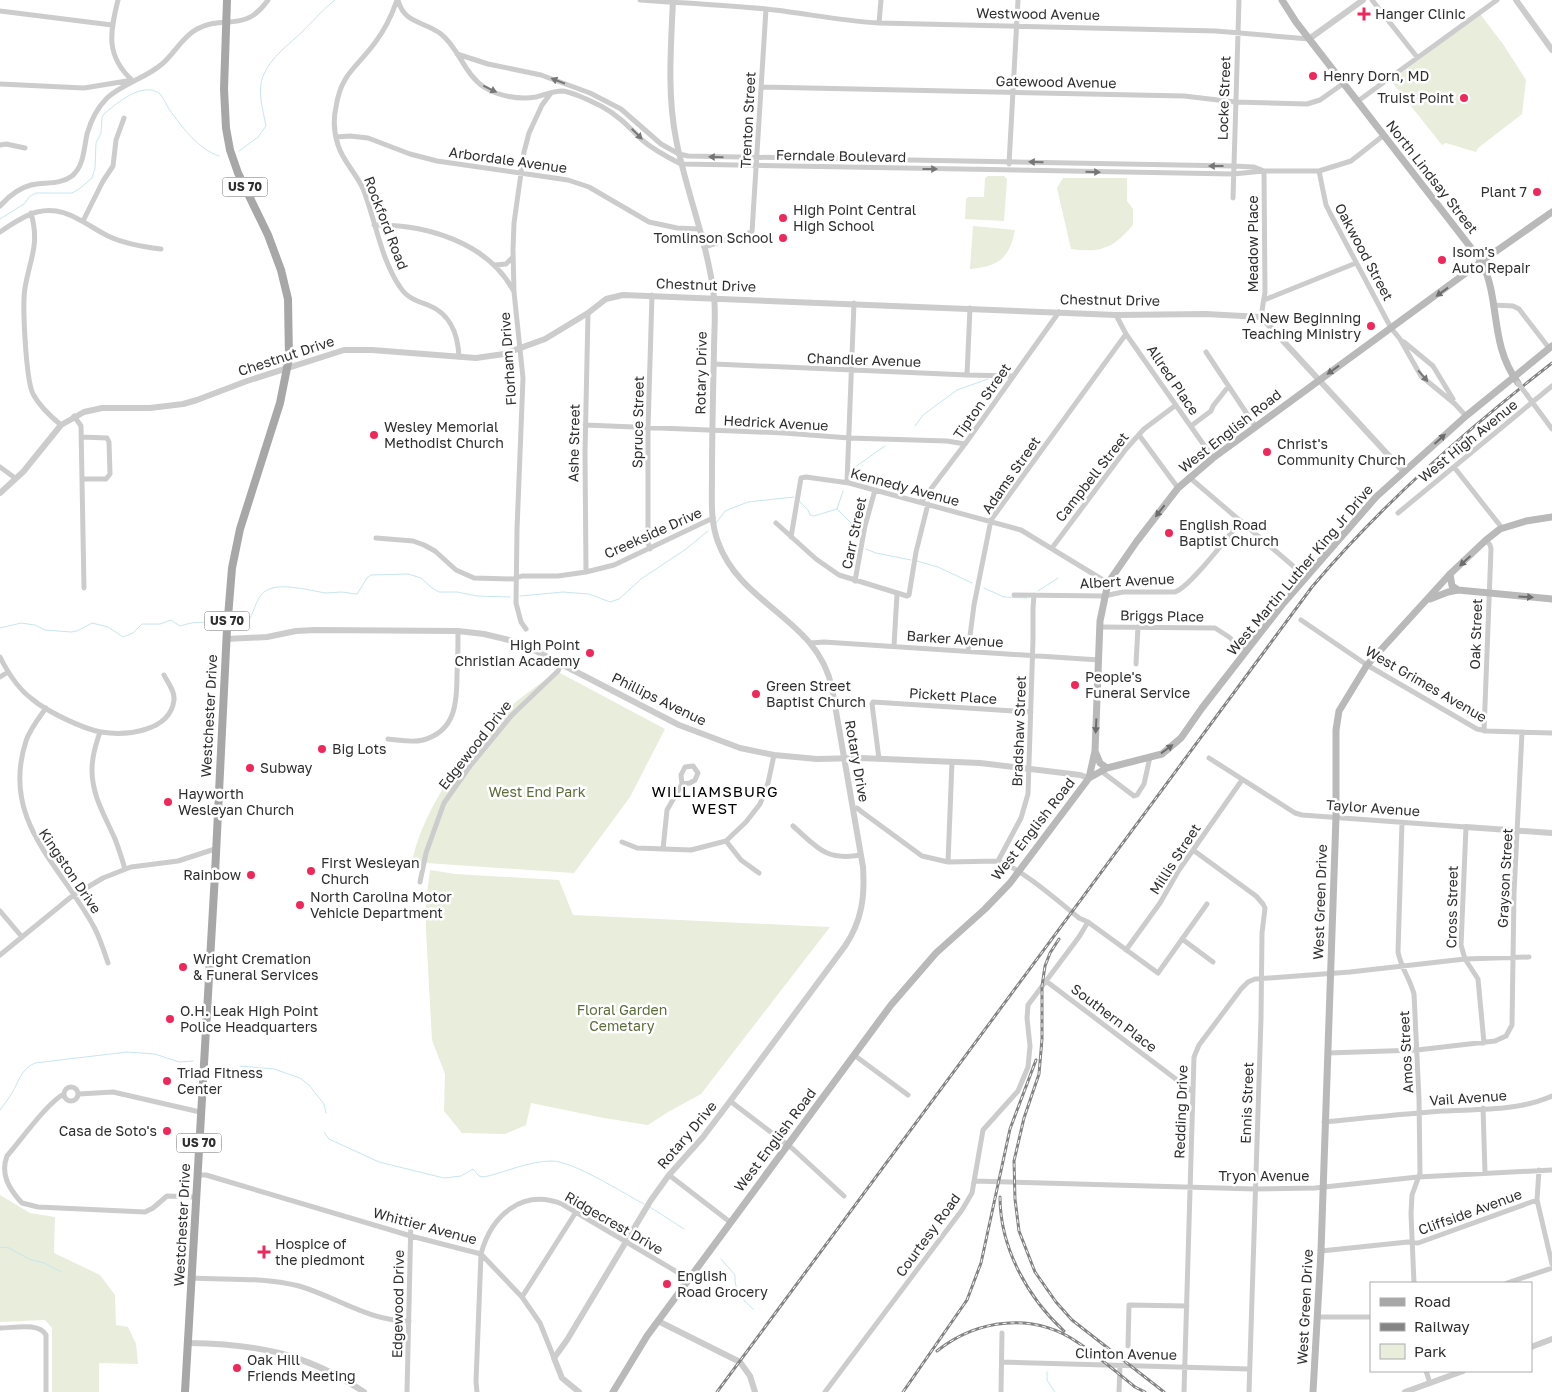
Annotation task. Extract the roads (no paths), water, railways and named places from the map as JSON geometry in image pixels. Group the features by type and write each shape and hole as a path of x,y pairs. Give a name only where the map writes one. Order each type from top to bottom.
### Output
{"main road":[{"name":"Westchester Drive","path":"185,1392 226,639 232,568 240,529 280,403 289,358 288,307 281,270 268,235 238,174 230,150 226,128 224,89 226,0"},
{"name":"North Lindsay Street","path":"1282,0 1309,39 1482,262 1488,275 1499,342 1516,380"},
{"name":"West English Road","path":"613,1392 658,1321 688,1279 908,983 936,953 996,897 1018,872 1089,778 1094,751 1100,627 1104,596 1108,583 1137,541 1178,488 1189,477 1255,426 1552,212"},
{"name":"West Martin Luther King Jr Drive","path":"1089,778 1104,769 1162,754 1181,738 1202,708 1306,577 1376,497 1466,416 1516,380 1550,347"},
{"name":"West Green Drive","path":"1313,1392 1321,1251 1338,719 1340,711 1367,665 1450,574 1486,540 1502,528 1552,516"},
{"path":"1450,574 1452,586 1458,590"},
{"path":"1427,600 1458,590 1552,599"},
{"path":"1094,751 1104,769"}],"street":[{"path":"118,0 112,25 111,42 114,56 122,70 132,81"},
{"path":"0,206 11,195 31,185 60,182 71,176 80,164 95,113 106,99 120,87 161,65 190,34 199,28 240,22 252,16 268,0"},
{"name":"Ferndale Boulevard","path":"398,0 409,18 433,27 444,36 475,79 484,87 498,93 524,98 561,91 571,94 612,112 657,151 681,164 1233,174 1264,171 1319,170 1351,161 1384,135"},
{"name":"Rockford Road","path":"398,0 373,45 352,69 342,84 335,109 336,137 345,161 364,190 374,225 390,268 400,287 412,299 435,309 448,319 457,336 459,357"},
{"name":"Westwood Avenue","path":"640,0 738,6 799,13 837,20 879,23 1170,29 1309,39"},
{"path":"738,0 738,6"},
{"path":"879,23 880,0"},
{"path":"1009,170 1018,0"},
{"name":"Locke Street","path":"1233,198 1239,0"},
{"path":"1309,39 1363,0"},
{"path":"1372,0 1417,57"},
{"path":"1358,101 1497,0"},
{"path":"1516,0 1552,50"},
{"name":"Rotary Drive","path":"554,1358 650,1200 669,1175 703,1137 819,982 856,928 862,910 864,892 861,855 830,676 822,659 810,642 739,578 719,544 713,518 714,298 704,248 681,164 671,109 673,1"},
{"name":"Trenton Street","path":"704,248 752,232 766,9"},
{"path":"0,11 112,25"},
{"name":"Ferndale Boulevard","path":"457,54 488,64 541,75 573,86 622,109 661,144 679,154 688,156 1233,166 1264,171"},
{"path":"0,84 84,88 132,81"},
{"name":"Gatewood Avenue","path":"761,87 1184,96 1235,102 1310,104 1320,100 1344,83"},
{"path":"571,94 573,86"},
{"name":"Florham Drive","path":"526,629 518,613 516,577 523,378 514,292 514,223 529,133 542,105 551,93"},
{"path":"83,221 103,180 113,166 116,140 124,118"},
{"name":"Arbordale Avenue","path":"336,137 368,138 410,154 437,161 568,180 581,184 639,217 657,224 677,228 699,228"},
{"path":"0,144 25,148"},
{"name":"Oakwood Street","path":"1319,170 1326,205 1391,328 1400,339 1421,376 1455,404 1466,416"},
{"name":"Meadow Place","path":"1261,317 1265,292 1264,171"},
{"path":"0,232 18,219 31,213 45,210 57,211 83,221 109,237 135,246 161,249"},
{"path":"31,213 35,229 35,246 23,299 29,378 32,393 40,406 61,425"},
{"path":"374,225 409,227 436,233 467,247 495,265 514,292"},
{"path":"495,265 506,264 513,257"},
{"path":"1264,300 1356,262"},
{"name":"Chestnut Drive","path":"0,494 23,472 61,425 74,416 93,409 150,408 182,404 334,352 354,349 459,357 491,357 521,349 560,331 600,303 613,296 623,294 1059,312 1206,314 1261,317"},
{"name":"Spruce Street","path":"650,549 648,534 648,428 652,295"},
{"name":"Carr Street","path":"847,482 854,303"},
{"path":"1493,305 1513,306 1518,309 1550,347"},
{"path":"967,375 970,308"},
{"name":"Tipton Street","path":"921,502 966,444 1059,312"},
{"name":"Ashe Street","path":"586,572 585,425 588,313"},
{"name":"Allred Place","path":"1116,314 1126,334 1213,458"},
{"path":"1261,317 1404,471"},
{"name":"Adams Street","path":"968,651 974,605 991,522 1126,334"},
{"name":"Oakwood Street","path":"1400,339 1433,366 1455,404"},
{"path":"1206,352 1255,426"},
{"name":"Chandler Avenue","path":"714,364 1013,376"},
{"path":"1516,380 1552,429"},
{"name":"West High Avenue","path":"1398,513 1552,386"},
{"path":"1190,426 1211,411 1228,387"},
{"name":"Campbell Street","path":"1052,548 1120,455 1139,435 1176,405"},
{"path":"74,416 81,426 84,588"},
{"name":"Hedrick Avenue","path":"585,425 947,441 966,444"},
{"path":"1139,435 1178,488"},
{"path":"81,437 106,438 109,442 110,474 106,479 82,479"},
{"path":"0,467 15,478"},
{"path":"1454,467 1502,528"},
{"name":"Kennedy Avenue","path":"791,537 802,477 847,482 1021,530 1108,583"},
{"path":"1189,477 1306,577"},
{"name":"Carr Street","path":"855,581 865,526 875,490"},
{"path":"776,523 832,571 855,581 907,596 909,594 916,552 928,504"},
{"name":"Creekside Drive","path":"376,538 413,541 424,545 435,551 456,570 474,578 558,576 614,565 713,518"},
{"name":"Albert Avenue","path":"1014,595 1104,596 1123,592 1175,592 1182,590 1241,521"},
{"name":"Oak Street","path":"1484,731 1491,550 1486,540"},
{"path":"894,646 897,594"},
{"name":"Bradshaw Street","path":"998,861 1022,818 1026,807 1030,769 1034,595"},
{"name":"West Grimes Avenue","path":"1301,620 1367,665 1469,725 1484,731 1552,732"},
{"name":"Briggs Place","path":"1100,627 1214,628 1229,637 1246,652"},
{"path":"1136,664 1138,627"},
{"name":"Phillips Avenue","path":"226,639 268,637 315,630 458,631 484,634 509,640 534,650 679,725 740,748 774,755 817,759 879,759 980,763 1080,774 1089,778"},
{"path":"388,740 423,740 440,731 449,721 454,710 457,695 458,631"},
{"name":"Barker Avenue","path":"810,642 1099,660"},
{"path":"0,657 8,672 26,694 46,708 100,732 133,733 154,726 162,719 168,713 174,699 164,675"},
{"name":"Edgewood Drive","path":"420,882 426,854 444,803 470,766 512,715 558,671 561,664"},
{"path":"0,677 8,672"},
{"name":"Pickett Place","path":"879,759 873,702 1031,712"},
{"name":"Kingston Drive","path":"46,708 26,739 21,757 18,775 24,819 34,839 74,895 94,927 108,963"},
{"path":"100,732 93,752 93,783 99,806 115,840 125,869"},
{"name":"Grayson Street","path":"1484,1042 1501,1040 1512,1026 1517,830 1522,732"},
{"path":"622,842 637,848 691,850 726,841 746,822 760,804 768,783 774,755"},
{"path":"1104,769 1134,796 1137,796 1144,784 1150,758"},
{"name":"Taylor Avenue","path":"1209,758 1295,813 1309,816 1552,833"},
{"path":"948,862 952,762"},
{"name":"Millis Street","path":"1126,950 1160,903 1178,870 1242,780"},
{"path":"663,849 667,810 682,784"},
{"path":"853,808 857,808 922,856 948,862 998,861 1005,864 1027,877 1073,913 1158,973 1208,904"},
{"name":"Amos Street","path":"1402,822 1398,952 1401,966 1410,981 1414,994 1419,1113 1420,1173 1412,1195 1414,1282"},
{"path":"793,826 819,849 830,855 840,857 861,855"},
{"name":"Cross Street","path":"1466,827 1461,932 1463,954 1478,979 1484,1042"},
{"path":"726,841 741,860 759,873"},
{"path":"0,955 74,895 103,878 125,869 178,861 215,849"},
{"name":"Ennis Street","path":"1193,850 1256,896 1264,904 1265,913 1262,933 1249,1392"},
{"path":"0,911 22,938"},
{"name":"Courtesy Road","path":"825,1392 962,1210 972,1193 983,1130 1018,1091 1025,1078 1030,1058 1026,1018 1028,1005 1079,938 1088,922"},
{"path":"1182,939 1213,962"},
{"name":"Redding Drive","path":"1184,1392 1194,1057 1199,1045 1244,985 1261,978 1330,974 1465,959 1528,957"},
{"name":"Southern Place","path":"1046,981 1193,1092"},
{"path":"1328,1053 1417,1050 1484,1042"},
{"path":"854,1055 908,1095"},
{"path":"79,1094 73,1087 66,1089 64,1094 55,1101 4,1163 4,1178 22,1203 38,1206 145,1212 167,1196 196,1198"},
{"path":"79,1094 113,1092 200,1112"},
{"path":"64,1094 67,1100 71,1101 77,1098 79,1094"},
{"name":"Vail Avenue","path":"1324,1122 1524,1105 1552,1096"},
{"path":"730,1101 788,1145 844,1196"},
{"path":"1483,1108 1485,1173"},
{"path":"1539,1170 1537,1200 1552,1264"},
{"name":"Tryon Avenue","path":"975,1181 1255,1189 1323,1187 1485,1173 1552,1170"},
{"name":"Whittier Avenue","path":"197,1175 206,1175 411,1236 482,1254 522,1297 540,1323 562,1378 579,1392"},
{"path":"669,1175 730,1222"},
{"name":"Ridgecrest Drive","path":"477,1392 482,1254 486,1239 496,1224 509,1210 521,1202 546,1199 562,1204 688,1279"},
{"name":"Cliffside Avenue","path":"1321,1251 1418,1243 1537,1200"},
{"path":"522,1297 576,1212"},
{"name":"Edgewood Drive","path":"407,1392 411,1217"},
{"path":"1510,1282 1552,1268"},
{"path":"192,1278 281,1283 320,1293 373,1316 386,1319 409,1320"},
{"path":"1128,1346 1129,1304 1187,1306"},
{"path":"1318,1317 1370,1317"},
{"path":"658,1321 740,1362 750,1376 755,1392"},
{"path":"0,1328 35,1327 44,1331 46,1335 46,1392"},
{"path":"1001,1392 1002,1333"},
{"path":"1532,1347 1552,1339"},
{"path":"188,1343 222,1343 276,1351 309,1361 336,1374 364,1392"},
{"name":"Clinton Avenue","path":"1002,1362 1249,1369"},
{"path":"1119,1392 1120,1366"},
{"path":"1426,1372 1430,1383"},
{"path":"1405,1392 1460,1372"}],"waterway":[{"path":"239,151 258,137 266,126 261,101 261,82 266,69 281,51 335,0"},
{"path":"0,219 24,204 30,196 36,193 72,193 92,178 95,168 96,143 101,133 102,117 120,101 138,92 151,90 159,93 191,137 211,153 219,156"},
{"path":"915,426 923,415 957,390 988,379"},
{"path":"855,467 885,446"},
{"path":"800,502 810,515 814,516 837,509 843,491"},
{"path":"716,523 725,511 748,502 794,497"},
{"path":"837,509 854,526 856,532"},
{"path":"520,596 563,592 589,594 610,602 619,599 641,579 686,549 708,531"},
{"path":"866,549 876,553 911,560"},
{"path":"917,561 938,567 972,583"},
{"path":"237,628 247,622 261,595 267,590 292,587 326,593 357,594 371,575 408,574 421,578 439,592 510,597"},
{"path":"1038,591 1058,578"},
{"path":"984,588 1004,597 1027,598"},
{"path":"0,628 21,623 35,625 45,630 71,632 92,623 108,627 123,637 133,633 142,624 160,624 171,620 180,626 198,622 217,626"},
{"path":"0,1110 23,1072 35,1063 127,1052 155,1054 179,1062 193,1061"},
{"path":"240,1066 274,1069 300,1078 309,1085 324,1104 326,1113"},
{"path":"324,1132 329,1139 379,1162 444,1178 461,1176 473,1169 479,1176 484,1177 543,1161 561,1162 585,1172 644,1204"},
{"path":"650,1207 684,1229"},
{"path":"0,1247 9,1248 29,1259 44,1263 62,1272"},
{"path":"721,1259 735,1275 736,1286 740,1294 753,1309"},
{"path":"1047,1372 1047,1380 1055,1392"}],"railway":[{"path":"717,1392 1312,587 1396,497 1488,415 1552,363"},
{"path":"1059,939 1050,953 1045,966 1042,986 1042,1039 1039,1074 1024,1118 1014,1161 1015,1199 1019,1231 1035,1272 1056,1302 1072,1320 1164,1392"},
{"path":"903,1392 967,1300 981,1263 1010,1129 1036,1060"},
{"path":"1000,1197 1001,1216 1005,1234 1018,1270 1038,1303 1064,1331"},
{"path":"937,1351 953,1340 987,1326 1006,1323 1042,1326 1060,1332 1077,1342 1135,1387 1145,1392"}],"place":[{"name":"Hanger Clinic","path":"1364,14"},
{"name":"Henry Dorn, MD","path":"1313,76"},
{"name":"Truist Point","path":"1464,98"},
{"name":"Plant 7","path":"1537,192"},
{"name":"High Point Central High School","path":"783,218"},
{"name":"Tomlinson School","path":"783,238"},
{"name":"Isom's Auto Repair","path":"1442,260"},
{"name":"A New Beginning Teaching Ministry","path":"1371,326"},
{"name":"Wesley Memorial Methodist Church","path":"374,435"},
{"name":"Christ's Community Church","path":"1267,452"},
{"name":"English Road Baptist Church","path":"1169,533"},
{"name":"High Point Christian Academy","path":"590,653"},
{"name":"People's Funeral Service","path":"1075,685"},
{"name":"Green Street Baptist Church","path":"756,694"},
{"name":"Big Lots","path":"322,749"},
{"name":"Subway","path":"250,768"},
{"name":"Hayworth Wesleyan Church","path":"168,802"},
{"name":"First Wesleyan Church","path":"311,871"},
{"name":"Rainbow","path":"251,875"},
{"name":"North Carolina Motor Vehicle Department","path":"300,905"},
{"name":"Wright Cremation & Funeral Services","path":"183,967"},
{"name":"O.H. Leak High Point Police Headquarters","path":"170,1019"},
{"name":"Triad Fitness Center","path":"167,1081"},
{"name":"Casa de Soto's","path":"167,1131"},
{"name":"Hospice of the piedmont","path":"264,1252"},
{"name":"English Road Grocery","path":"667,1284"},
{"name":"Oak Hill Friends Meeting","path":"237,1368"}],"district":[{"name":"WILLIAMSBURG WEST","path":"715,800"}],"park label":[{"name":"West End Park","path":"537,792"},
{"name":"Floral Garden Cemetary","path":"622,1018"}]}
